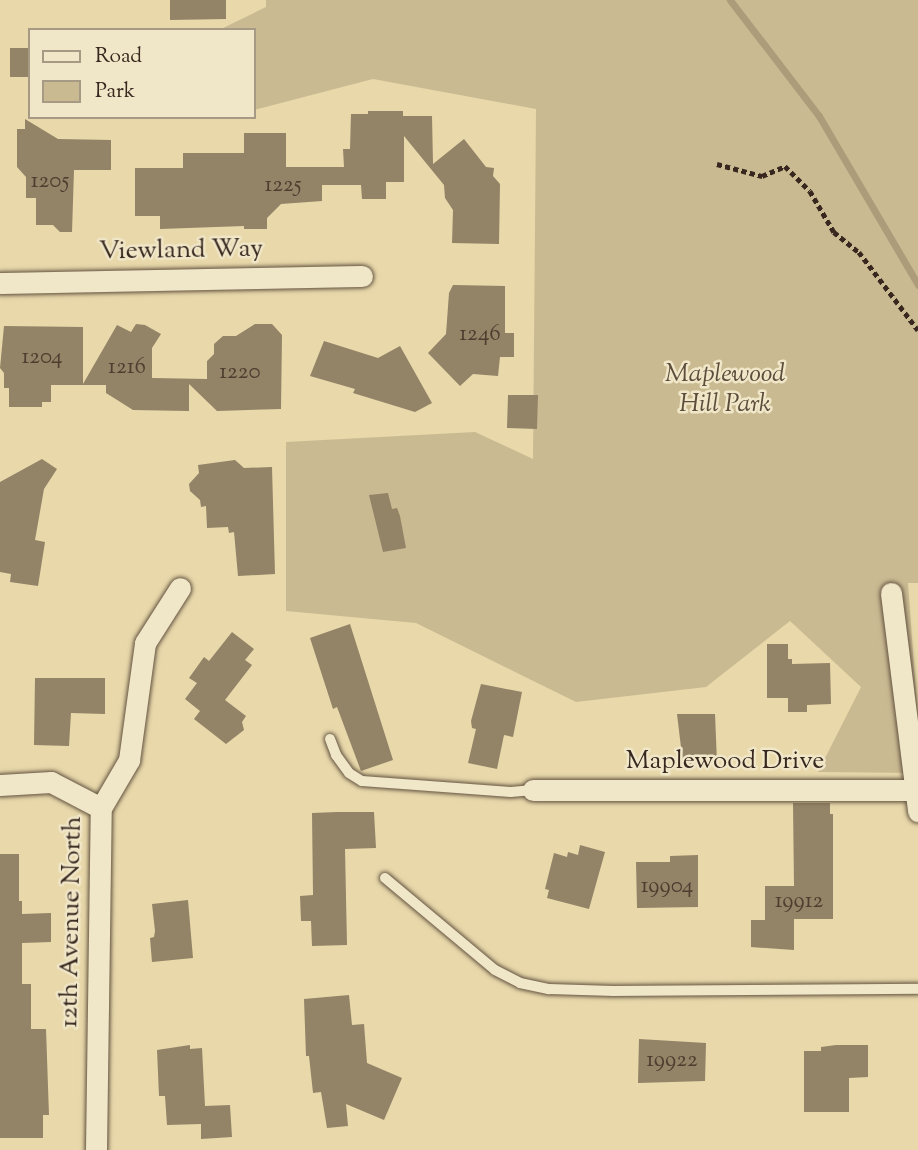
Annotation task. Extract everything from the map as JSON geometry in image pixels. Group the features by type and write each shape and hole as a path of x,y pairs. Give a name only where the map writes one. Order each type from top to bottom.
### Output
{"street":[{"name":"Viewland Way","path":"0,283 362,276"},
{"name":"12th Avenue North","path":"96,1150 101,808 129,760 145,643 180,588"},
{"path":"891,593 918,790 918,811"},
{"path":"0,785 51,782 101,808"},
{"name":"Maplewood Drive","path":"533,790 918,790"}],"lane":[{"path":"330,739 349,773 362,781 511,792 533,790"},
{"path":"385,878 495,970 520,983 549,989 614,991 918,989"}],"path":[{"path":"717,164 762,176 785,166 810,191 835,232 859,252 918,330"}],"green space":[{"name":"Maplewood Hill Park","path":"266,0 918,0 918,583 908,583 918,720 918,773 818,772 861,687 790,621 706,687 576,702 416,623 286,611 286,442 475,432 533,459 536,109 373,79 256,109 256,28 223,28 266,7"}],"building":[{"path":"170,0 226,0 226,19 170,20"},
{"path":"10,48 28,48 28,77 10,77"},
{"path":"368,111 403,111 403,116 432,116 433,164 464,139 486,167 494,168 493,176 500,184 499,244 452,243 453,210 445,198 444,185 404,136 404,182 386,182 386,199 362,199 361,185 322,185 322,201 281,204 267,218 267,229 244,229 244,226 160,229 160,216 135,216 135,168 183,168 183,153 244,153 244,133 286,133 286,167 344,167 343,149 350,149 351,114 368,114"},
{"path":"25,119 58,139 111,140 111,170 74,170 72,232 60,232 53,225 36,225 36,198 26,198 26,177 17,167 17,129 25,129"},
{"path":"453,285 505,286 505,333 514,333 514,357 500,357 498,376 473,374 460,386 428,353 446,334 449,293"},
{"path":"136,324 145,325 161,334 152,348 152,378 207,379 207,361 214,354 214,344 223,336 236,336 255,324 272,324 282,335 281,409 217,411 189,384 189,411 133,410 106,393 106,385 51,385 51,402 42,402 42,407 9,407 9,388 4,388 4,373 0,368 4,326 83,327 83,384 117,325 131,332"},
{"path":"324,341 378,358 400,346 432,403 415,412 353,393 355,389 310,376"},
{"path":"508,395 538,395 537,429 507,428"},
{"path":"42,459 57,469 44,489 35,540 45,542 38,586 10,582 11,574 0,572 0,482"},
{"path":"235,460 244,468 272,467 275,574 238,576 234,532 229,533 228,527 207,528 206,506 201,507 200,500 190,491 189,484 199,473 198,465"},
{"path":"388,493 392,509 397,508 400,516 406,548 383,552 369,495"},
{"path":"350,624 393,760 361,771 337,707 333,709 310,638"},
{"path":"232,632 254,649 245,660 252,665 225,700 246,716 242,722 244,730 226,744 194,719 200,711 185,699 197,683 189,678 204,657 209,661"},
{"path":"767,644 788,644 788,659 792,659 792,664 830,663 831,704 807,705 807,712 788,712 788,698 767,698"},
{"path":"35,678 105,678 105,714 71,713 69,746 34,745"},
{"path":"481,684 522,692 513,737 504,735 497,769 468,763 476,729 472,728 471,721"},
{"path":"677,714 715,714 717,763 683,764"},
{"path":"793,803 830,803 830,814 833,814 833,919 794,919 794,950 751,947 751,920 765,920 765,886 794,886"},
{"path":"374,812 376,848 345,849 347,945 312,946 311,921 301,921 300,896 313,895 312,813"},
{"path":"580,845 605,852 589,909 547,898 549,890 545,889 554,853 567,857 568,852 578,855"},
{"path":"0,854 19,854 19,901 22,901 22,914 51,913 51,942 22,943 22,984 31,984 31,1029 46,1029 49,1115 43,1115 43,1138 0,1138"},
{"path":"698,855 698,907 637,908 636,862 670,862 670,856"},
{"path":"188,900 193,958 152,962 150,938 154,937 155,931 152,904"},
{"path":"349,995 352,1025 364,1024 367,1063 402,1078 384,1120 346,1104 348,1126 327,1128 321,1092 313,1093 309,1056 306,1056 304,999"},
{"path":"639,1039 706,1043 705,1081 638,1083"},
{"path":"190,1045 190,1049 202,1048 205,1106 230,1105 232,1137 201,1139 201,1124 167,1125 165,1096 159,1096 157,1050"},
{"path":"868,1045 868,1077 849,1078 849,1112 804,1112 804,1051 821,1051 821,1047"}],"waterway":[{"path":"730,0 819,116 918,285"}]}
